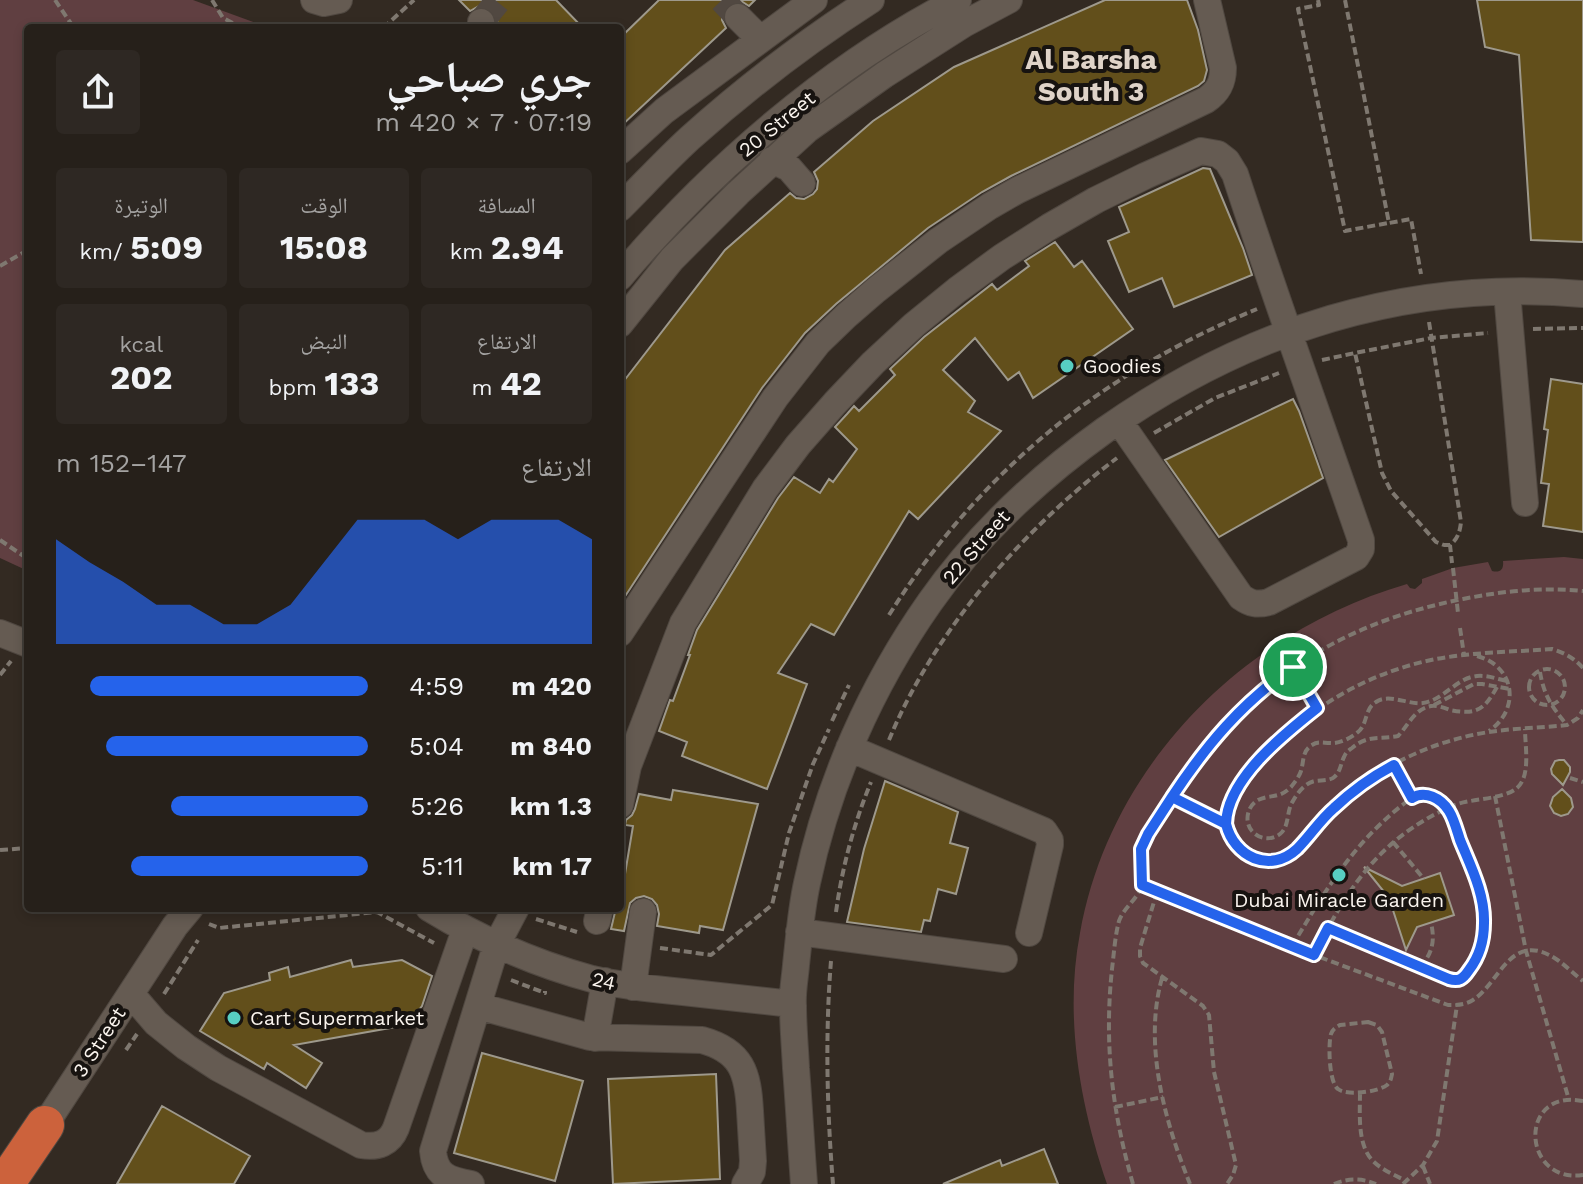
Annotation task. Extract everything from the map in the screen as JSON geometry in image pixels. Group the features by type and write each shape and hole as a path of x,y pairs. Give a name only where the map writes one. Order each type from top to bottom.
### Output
{"highway":[{"path":"5,1184 45,1125"}],"street":[{"path":"314,0 324,3 339,0"},
{"path":"624,147 664,111 814,0"},
{"path":"624,204 688,140 766,73 871,0"},
{"name":"20 Street","path":"624,272 652,238 718,173 789,112 865,56 958,0"},
{"path":"624,319 672,259 772,160 808,129 964,24 1009,0"},
{"path":"624,627 775,398 818,343 846,316 938,241 990,206 1214,95 1220,87 1223,68 1207,0"},
{"path":"738,17 760,39"},
{"path":"624,786 628,766 683,623 765,489 835,403 914,325 1002,257 1096,200 1145,176 1201,151 1218,154 1235,174 1361,540 1361,549 1356,557 1269,602 1249,603 1241,597 1119,421"},
{"path":"772,160 789,168 802,183"},
{"path":"1507,292 1525,503"},
{"name":"22 Street","path":"804,1184 792,1004 799,932 818,838 849,748 882,679 930,601 963,560 1035,485 1076,451 1183,381 1252,346 1356,311 1426,298 1507,292 1583,294"},
{"path":"0,633 24,642"},
{"path":"849,748 1048,835 1050,845 1029,933"},
{"name":"3 Street","path":"25,1184 45,1125 186,912"},
{"name":"24","path":"433,912 461,943 496,946 552,967 605,981 633,987 792,1004"},
{"path":"471,1184 450,1180 443,1175 434,1160 433,1151 496,946 514,912"},
{"path":"633,987 643,912"},
{"path":"799,932 1004,959"},
{"path":"131,994 156,1023 196,1054 361,1145 375,1146 387,1141 396,1128 461,943"},
{"path":"595,1038 605,981"},
{"path":"478,1006 595,1038 702,1040 729,1052 746,1075 749,1090 753,1161 752,1172 745,1184"}],"path":[{"path":"55,0 71,24"},
{"path":"212,0 223,18 234,24"},
{"path":"387,24 414,0"},
{"path":"1318,0 1319,5 1298,9 1345,231 1411,219 1461,522 1459,534 1450,545 1436,542 1387,486 1355,353"},
{"path":"1345,0 1389,223"},
{"path":"0,266 24,252"},
{"path":"833,1184 827,1028 833,936 854,828 891,735 916,686 954,626 1007,558 1067,498 1135,444 1215,398 1257,380 1301,365 1431,338 1546,328 1583,328"},
{"path":"0,540 24,556"},
{"path":"1450,545 1458,613"},
{"path":"1133,1184 1115,1107 1109,1055 1109,1002 1114,950 1122,913 1142,885 1141,849 1197,759 1251,700 1293,667 1351,634 1387,618 1426,606 1498,592 1533,589 1583,591"},
{"path":"1460,628 1464,655"},
{"path":"1583,668 1564,652 1552,649 1464,655 1416,664 1371,679 1317,708 1269,750 1231,800 1226,812 1230,838 1248,856 1260,860 1285,857 1296,850 1335,807 1394,765 1432,747 1487,732 1567,725 1578,718 1583,710"},
{"path":"1473,655 1497,666 1510,689 1506,714 1498,725 1487,732"},
{"path":"1293,667 1317,708"},
{"path":"1551,669 1563,676 1566,690 1558,702 1550,705 1538,702 1530,691 1529,683 1540,670 1551,669"},
{"path":"1540,670 1550,705 1567,725"},
{"path":"1507,681 1474,676 1443,696 1425,703 1378,700 1369,709 1363,727 1356,734 1338,743 1318,742 1306,750 1300,774 1290,787 1281,795 1252,805 1247,817 1251,830 1268,838 1280,834 1287,823 1290,805 1301,789 1309,783 1335,776 1345,754 1363,740 1398,736 1417,712 1474,684 1510,689"},
{"path":"1432,706 1472,712 1486,705 1497,687"},
{"path":"1314,955 1340,904 1373,861 1393,842 1415,826 1459,803 1515,790 1522,782 1525,770 1525,729"},
{"path":"1394,765 1412,798"},
{"path":"1570,778 1583,782"},
{"path":"1292,946 1332,880 1386,819 1417,794 1429,794 1448,808 1481,892 1485,922 1482,944 1473,965 1461,979 1453,980 1328,928"},
{"path":"1495,796 1526,951 1569,1100"},
{"path":"1172,797 1226,824"},
{"path":"1393,842 1424,879"},
{"path":"0,850 24,848"},
{"path":"1142,885 1440,1002 1457,1005 1475,999 1506,962 1526,951 1537,951 1558,960 1583,981"},
{"path":"1157,891 1140,956 1143,963 1203,1006 1209,1015 1214,1072 1236,1165 1227,1184"},
{"path":"189,912 219,928 377,912 461,943"},
{"path":"1420,967 1433,944 1431,923"},
{"path":"488,972 545,993 552,967"},
{"path":"1162,978 1157,1009 1156,1053 1174,1142 1190,1184"},
{"path":"1360,1092 1362,1135 1371,1160 1404,1183 1423,1166 1437,1141 1457,1005"},
{"path":"1372,1023 1382,1032 1392,1074 1385,1086 1360,1092 1340,1091 1334,1084 1331,1035 1340,1025 1372,1023"},
{"path":"1115,1107 1163,1097"},
{"path":"1583,1101 1558,1102 1549,1108 1536,1125 1534,1136 1535,1147 1546,1166 1565,1176 1583,1175"},
{"path":"1423,1166 1430,1184"},
{"path":"1334,1184 1350,1179 1376,1184"}],"shaded area":[{"path":"0,0 193,0 259,24 24,24 24,569 0,558"},
{"name":"Dubai Miracle Garden","path":"1564,557 1583,559 1583,1184 1107,1184 1089,1123 1077,1060 1075,965 1096,871 1121,814 1154,761 1194,713 1240,671 1292,635 1348,606 1407,584 1415,589 1422,579 1453,568 1488,562 1492,571 1497,572 1502,569 1503,561"}],"building":[{"path":"459,0 556,0 579,24 498,24 493,11 486,7 479,6 470,11"},
{"path":"659,0 755,0 749,6 741,1 727,5 722,14 726,28 624,123 624,34"},
{"path":"1105,0 1187,0 1207,70 1204,81 1198,86 982,192 928,228 836,304 805,333 762,388 624,598 624,381 725,250 790,193 804,199 813,194 818,181 814,172 873,121 954,67"},
{"path":"1477,0 1583,0 1583,242 1531,240 1519,55 1485,47"},
{"path":"1203,168 1210,169 1252,275 1174,307 1162,278 1129,292 1108,241 1129,232 1119,207"},
{"path":"1055,242 1074,267 1082,261 1133,329 1033,398 1019,372 1008,380 975,338 943,370 975,401 968,412 1001,431 918,519 909,511 834,635 811,624 778,673 807,684 767,789 682,756 687,742 659,731 670,700 673,701 697,630 778,498 794,477 820,493 829,479 833,482 857,449 835,427 854,406 859,411 895,375 890,369 924,337 992,284 997,290 1029,266 1025,261"},
{"path":"1551,379 1583,384 1583,532 1543,526 1549,484 1541,483"},
{"path":"1293,399 1323,478 1219,537 1165,460"},
{"path":"1564,760 1570,772 1563,785 1551,769 1555,761"},
{"path":"885,781 958,812 950,843 968,848 956,894 938,889 930,921 924,920 921,932 847,922 864,849"},
{"path":"1562,789 1571,798 1573,807 1568,814 1561,816 1554,813 1550,806 1553,797"},
{"path":"673,790 758,804 723,930 700,926 699,933 657,926 657,905 644,896 630,903 624,931 611,929 615,912 624,912 624,874 633,826 625,825 626,820 635,809 639,794 671,800"},
{"path":"1364,867 1402,886 1440,873 1454,915 1417,927 1406,950 1389,898"},
{"path":"351,960 353,967 402,960 432,976 422,1006 407,1025 294,1045 322,1063 306,1088 267,1063 264,1069 200,1031 224,993 270,980 269,973 288,967 290,977"},
{"path":"482,1053 583,1081 555,1181 454,1153"},
{"path":"716,1074 720,1179 613,1184 608,1079"},
{"path":"162,1106 250,1156 234,1184 117,1184"},
{"path":"1044,1149 1058,1184 943,1184 1000,1160 1002,1166"}],"tunnel":[{"path":"481,22 499,0"},
{"path":"722,0 738,17"}],"place":[{"name":"Goodies","path":"1067,366"},
{"name":"Dubai Miracle Garden","path":"1339,875"},
{"name":"Cart Supermarket","path":"234,1018"}],"district":[{"name":"Al Barsha South 3","path":"1091,75"}],"route":[{"path":"1293,667 1251,700 1223,728 1197,759 1172,797 1226,824 1230,838 1248,856 1273,860 1296,850 1335,807 1380,772 1394,765 1412,798 1417,794 1429,794 1448,808 1481,892 1485,922 1482,944 1473,965 1461,979 1449,979 1328,928 1314,955 1142,885 1141,849 1172,797 1226,824 1226,812 1231,800 1248,774 1269,750 1317,708 1293,667"}]}
